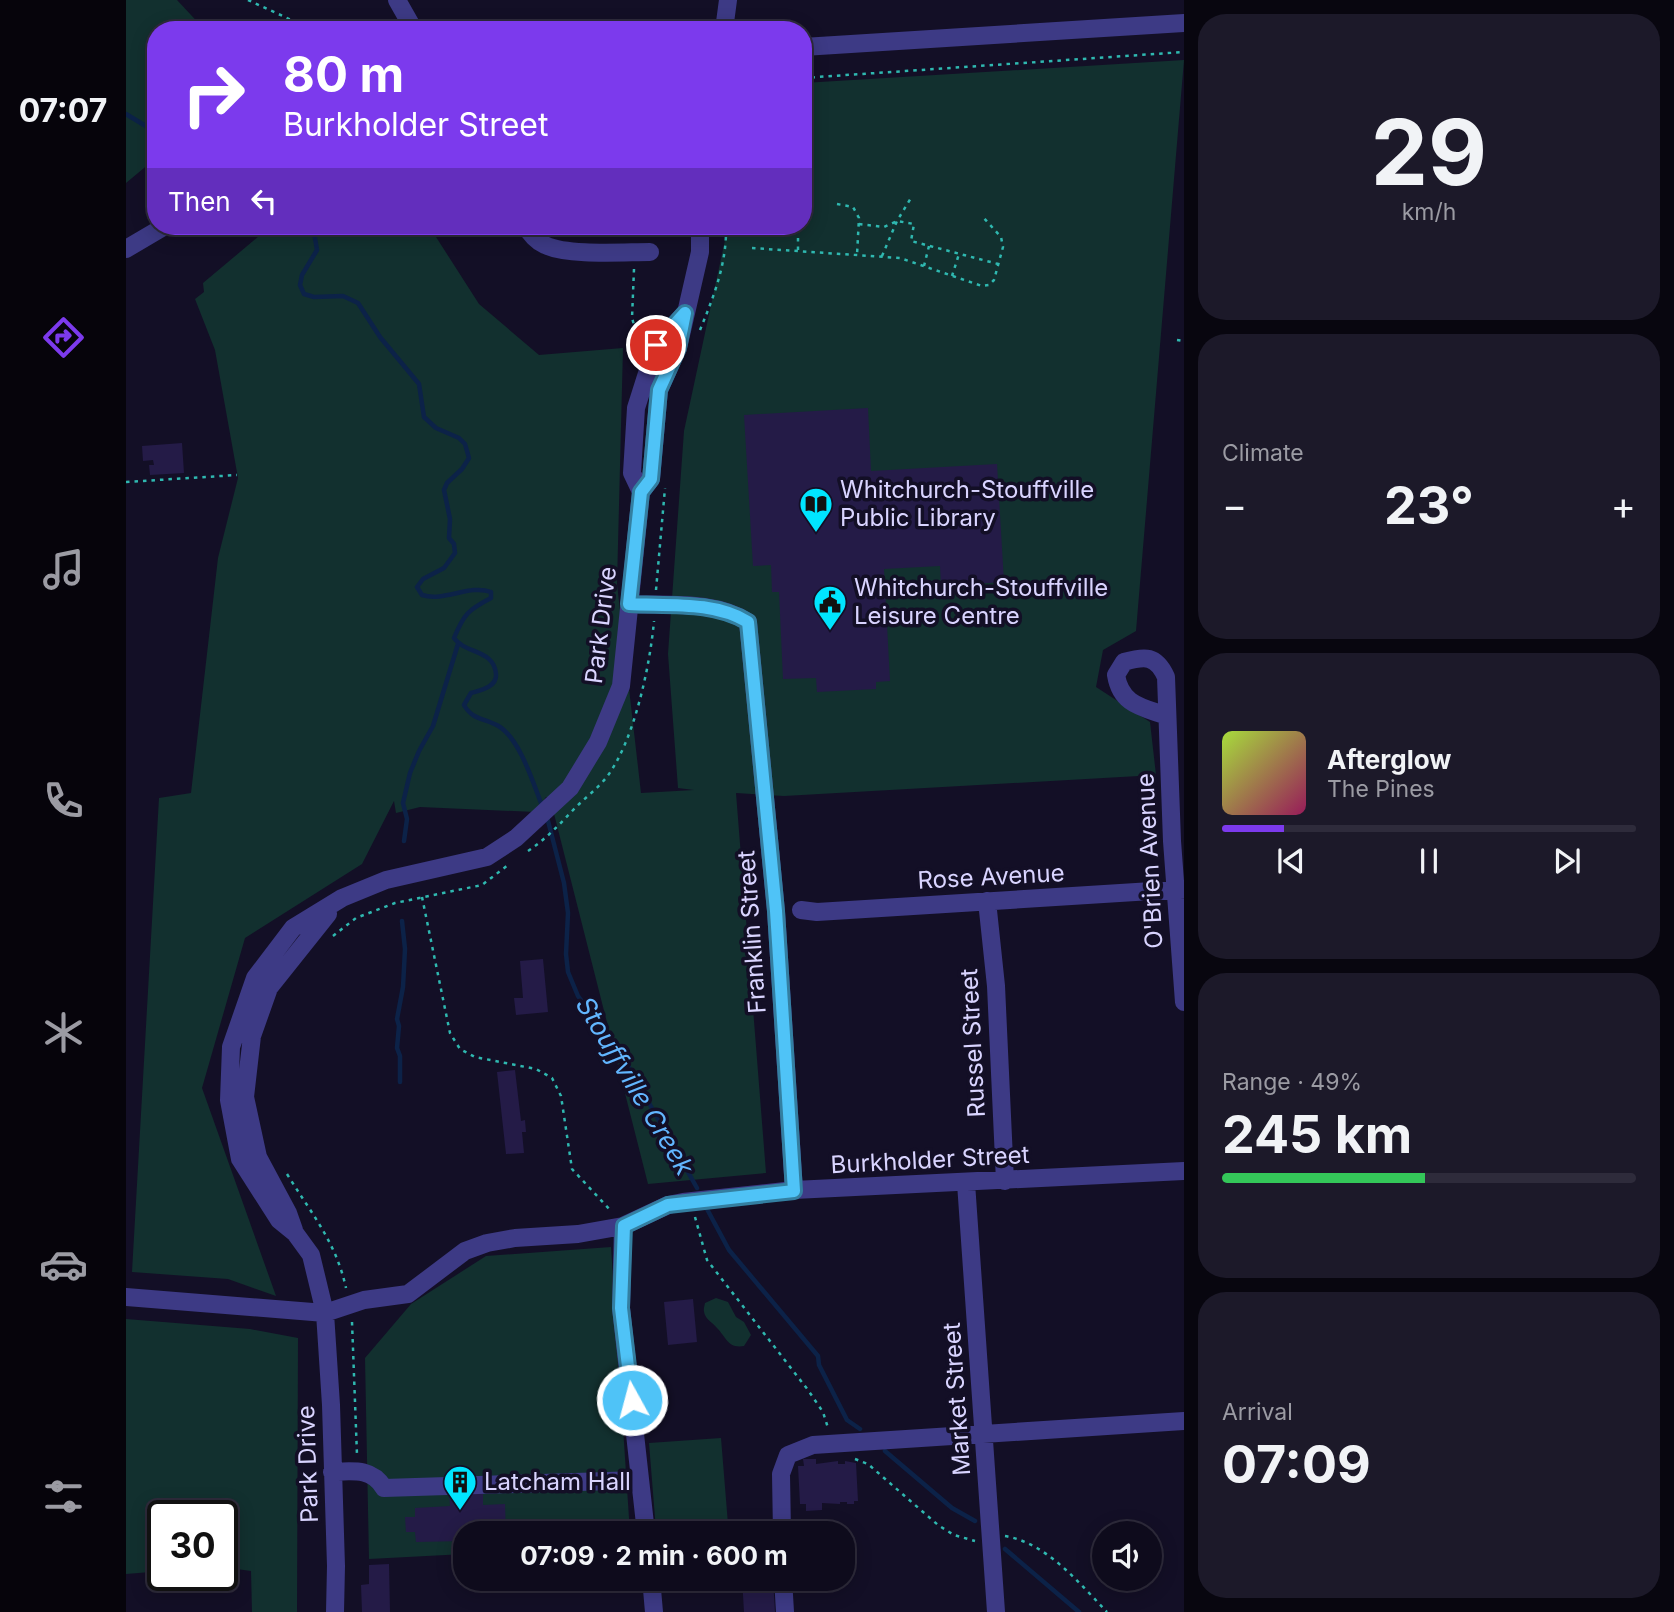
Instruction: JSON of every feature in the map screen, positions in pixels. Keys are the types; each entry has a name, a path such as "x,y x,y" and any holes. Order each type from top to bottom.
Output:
{"street":[{"path":"397,0 409,21"},
{"path":"725,21 728,0"},
{"path":"812,46 1184,23"},
{"path":"126,249 150,235"},
{"path":"532,235 539,242 562,250 643,252"},
{"name":"Park Drive","path":"335,1612 331,1405 325,1314 311,1255 295,1233 279,1220 240,1159 229,1100 231,1047 255,978 293,928 342,898 386,880 519,847 570,788 598,742 621,686 641,492 651,479 659,390 678,348 700,252 700,235"},
{"name":"Park Drive","path":"641,492 632,473 636,408 656,345 685,313"},
{"path":"629,604 655,606"},
{"name":"Franklin Street","path":"655,606 718,608 748,622 776,911 794,1191"},
{"name":"O'Brien Avenue","path":"1167,716 1180,890 1184,1002"},
{"name":"Rose Avenue","path":"801,910 817,912 1180,890"},
{"name":"Russel Street","path":"987,901 996,986 1005,1181"},
{"name":"Burkholder Street","path":"325,1314 365,1300 408,1294 465,1251 487,1243 514,1238 578,1234 624,1226 676,1204 794,1191 1184,1171"},
{"name":"Market Street","path":"966,1183 996,1612"},
{"path":"624,1226 621,1308 645,1521"},
{"path":"126,1297 325,1314"},
{"path":"782,1521 781,1474 788,1455 816,1444 1184,1421"},
{"path":"332,1472 357,1471 374,1476 384,1488 640,1480"},
{"path":"652,1591 654,1612"},
{"path":"784,1591 785,1612"}],"path":[{"path":"248,0 294,21"},
{"path":"812,77 1184,52"},
{"path":"882,256 897,221 911,198"},
{"path":"836,204 853,208 859,218 857,255"},
{"path":"752,247 900,258 982,286 989,285 994,280 1003,247 1001,237 982,216"},
{"path":"859,224 884,227 897,221 914,224 911,241 998,264"},
{"path":"700,331 719,282 726,235"},
{"path":"798,235 798,250"},
{"path":"924,266 929,246"},
{"path":"643,252 632,292 632,318 637,340 654,350"},
{"path":"952,276 959,254"},
{"path":"1177,340 1184,341"},
{"path":"126,482 237,474"},
{"path":"519,847 545,840 607,777 624,745 642,694 651,654 665,489"},
{"path":"328,939 356,918 395,903 482,886 510,863"},
{"path":"422,897 450,1033 460,1049 475,1057 536,1069 552,1078 561,1096 572,1169 624,1226"},
{"path":"285,1170 322,1224 341,1264 354,1331 357,1471"}],"green space":[{"path":"126,0 177,0 197,21 147,21 147,166 126,183"},
{"path":"1184,60 1136,631 1103,650 1096,687 1150,722 1156,775 784,796 736,793 766,1173 648,1184 550,798 546,797 536,812 420,807 396,813 394,801 362,864 245,938 202,1088 276,1296 228,1279 132,1272 159,798 191,793 218,558 238,478 215,350 195,299 204,292 203,283 260,235 435,235 479,304 539,355 623,348 617,584 641,793 694,790 678,788 668,654 684,431 726,235 812,235 812,82"},
{"path":"611,1247 629,1521 453,1521 453,1555 369,1559 365,1358 411,1304 486,1256"},
{"path":"716,1298 728,1302 736,1317 744,1322 751,1335 744,1346 734,1346 728,1342 706,1317 705,1303"},
{"path":"126,1319 250,1329 298,1338 297,1612 252,1612 251,1571 238,1569 238,1500 147,1500 147,1572 126,1574"},
{"path":"721,1438 728,1521 655,1521 649,1443"}],"building":[{"path":"868,408 871,471 997,464 1004,582 941,586 940,566 884,569 890,681 876,682 876,689 817,692 816,678 783,679 779,592 772,592 771,565 753,566 744,415"},
{"path":"182,443 184,473 150,475 149,465 154,465 153,460 143,461 142,446"},
{"path":"543,959 548,1012 516,1015 514,998 523,998 520,961"},
{"path":"515,1070 521,1121 525,1120 526,1132 522,1132 524,1153 506,1154 497,1072"},
{"path":"693,1299 697,1342 668,1345 664,1302"},
{"path":"803,1459 816,1459 816,1464 838,1461 838,1464 845,1464 845,1461 856,1463 858,1501 854,1501 854,1504 822,1503 822,1510 806,1511 806,1504 800,1504 798,1466 804,1466"},
{"name":"Latcham Hall","path":"483,1490 483,1505 505,1504 506,1521 453,1521 453,1541 416,1542 415,1532 406,1532 405,1517 415,1517 415,1508 450,1506 449,1491"},
{"path":"389,1564 390,1612 362,1612 361,1585 369,1584 369,1565"},
{"path":"743,1591 774,1591 775,1612 744,1612"}],"waterway":[{"name":"Stouffville Creek","path":"126,114 147,127"},
{"name":"Stouffville Creek","path":"314,235 317,250 302,275 300,285 304,294 314,297 343,296 358,303 380,337 419,384 424,417 436,428 459,438 465,444 469,458 444,490 450,519 449,538 454,544 455,553 444,568 423,579 417,587 422,595 431,597 474,590 491,592 491,598 468,614 454,638 490,660 496,674 491,685 471,693 464,705 476,717 495,724 508,734 526,764 543,808"},
{"path":"404,841 407,819 403,803 410,773 433,726 458,644"},
{"name":"Stouffville Creek","path":"547,817 564,883 568,913 568,972 578,996 623,1057 697,1188"},
{"path":"400,1082 397,1019 403,987 405,949 402,921"},
{"name":"Stouffville Creek","path":"707,1209 729,1250 818,1356 819,1365 847,1420 860,1429"},
{"name":"Stouffville Creek","path":"885,1451 952,1508 975,1521"},
{"name":"Stouffville Creek","path":"1005,1549 1079,1612"}],"place":[{"name":"Whitchurch-Stouffville Public Library","path":"816,534"},
{"name":"Whitchurch-Stouffville Leisure Centre","path":"830,632"},
{"name":"Latcham Hall","path":"460,1512"}],"route":[{"path":"632,1400 621,1308 624,1226 668,1205 794,1191 776,911 748,622 718,608 629,604 641,492 651,479 659,390 678,348 685,313 656,345"}]}
